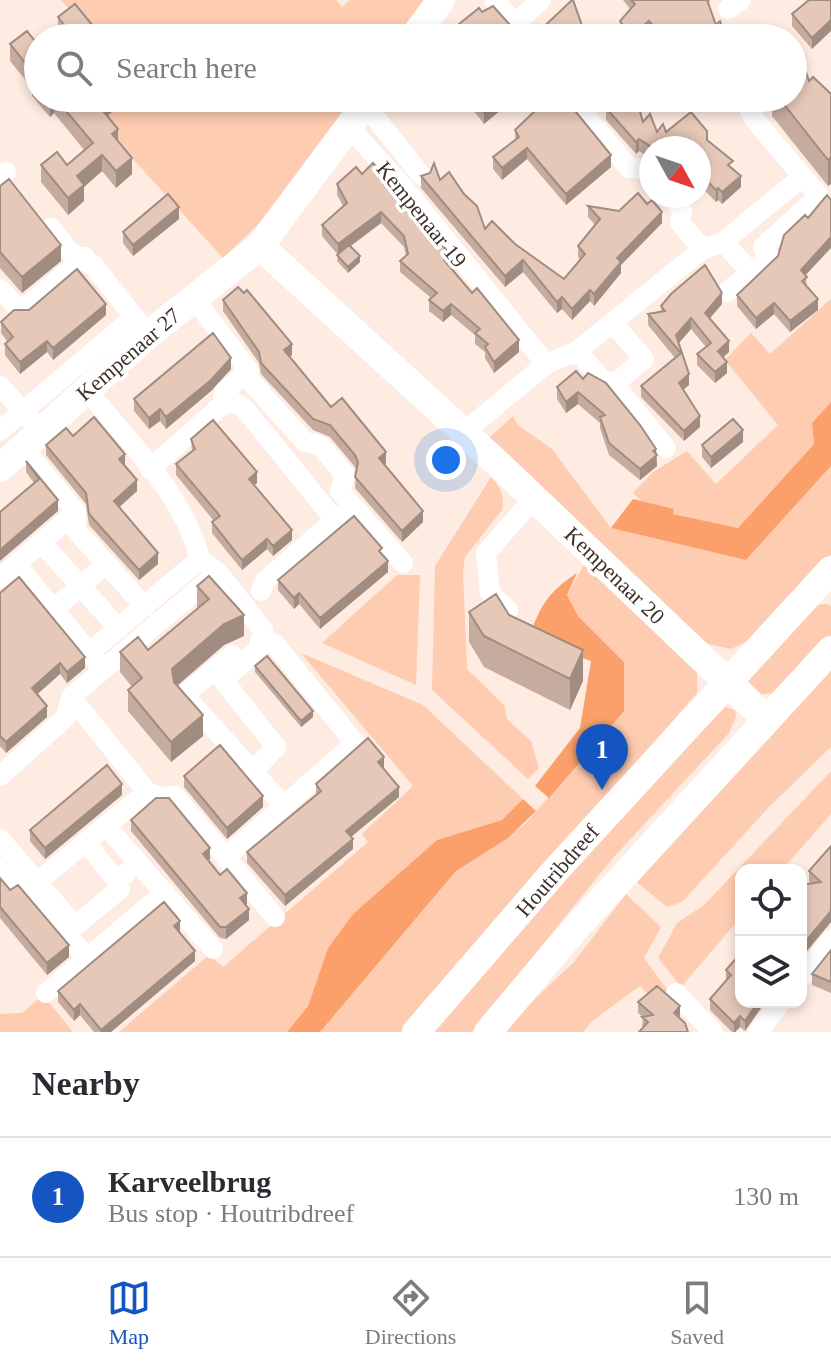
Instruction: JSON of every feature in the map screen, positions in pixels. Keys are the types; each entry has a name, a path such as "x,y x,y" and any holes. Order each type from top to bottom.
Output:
{"street":[{"path":"423,24 441,0"},
{"path":"494,0 516,24"},
{"path":"527,24 542,1"},
{"name":"Kempenaar 27","path":"0,468 20,428 86,389 141,326 193,297 260,246 360,112"},
{"name":"Kempenaar 19","path":"362,112 405,189 546,364"},
{"name":"Kempenaar 19","path":"363,112 421,175"},
{"path":"584,112 629,168 639,170"},
{"path":"727,292 769,257 763,247 819,196 751,112"},
{"path":"463,433 546,364 577,351 703,249 723,242 802,177"},
{"path":"680,208 680,223 703,249"},
{"path":"20,428 141,326 85,257 69,251 51,228"},
{"path":"723,242 751,272"},
{"name":"Kempenaar 20","path":"260,246 534,498 766,719"},
{"path":"5,303 21,311 85,257"},
{"path":"193,297 249,371 225,391 222,405"},
{"path":"612,322 644,359 614,384"},
{"path":"577,351 601,379 614,384 666,448"},
{"path":"245,375 305,442 320,445 345,475 340,491 403,563"},
{"path":"0,386 20,428"},
{"path":"86,389 178,506 195,538 200,559 218,572 263,635 275,644 355,743 226,857"},
{"path":"150,469 222,405 234,402 244,408 328,512"},
{"path":"0,403 76,512 76,530 145,607"},
{"path":"508,610 490,593 486,553 534,498"},
{"path":"261,591 265,581 328,512 352,505"},
{"path":"0,578 16,564 46,547 76,512"},
{"path":"46,547 119,629"},
{"path":"91,651 200,559"},
{"path":"16,564 103,669"},
{"path":"54,609 106,564"},
{"path":"2,770 66,717 71,697 218,572"},
{"name":"Houtribdreef","path":"416,1032 727,681 829,577"},
{"path":"253,771 276,747 223,680 258,650 263,635"},
{"path":"263,635 184,695 284,806"},
{"path":"488,1032 574,930 831,650"},
{"path":"71,697 147,792 159,797 175,796 275,917"},
{"path":"226,741 252,717"},
{"path":"37,882 147,792"},
{"path":"107,827 213,949"},
{"path":"0,839 75,926 116,889 138,862"},
{"path":"86,843 132,920"},
{"path":"0,867 14,883 24,884 87,958"},
{"path":"46,993 165,892"},
{"path":"807,970 831,940"},
{"path":"676,993 711,1031"},
{"path":"758,1032 776,1008"}],"shaded area":[{"path":"61,0 336,0 342,7 350,0 428,0 410,24 82,24"},
{"path":"97,112 346,112 265,218 223,258 93,115"},
{"path":"831,299 831,402 812,423 814,444 738,528 673,514 673,509 641,501 633,493 653,472 687,451 716,484 778,425 725,360 751,333 770,354"},
{"path":"831,402 831,466 746,560 611,528 633,499 674,509 673,514 738,528 814,444 812,423"},
{"path":"513,416 518,425 552,449 611,528 746,560 831,466 831,555 753,638 731,649 704,643 489,438"},
{"path":"491,477 501,492 502,510 465,557 463,572 467,669 504,705 507,719 531,741 539,768 528,779 432,690 435,566"},
{"path":"584,565 690,661 697,672 697,693 401,1032 320,1032 456,871 524,825 624,711 624,662 578,616 567,595"},
{"path":"577,573 567,595 578,616 624,662 624,711 549,798 535,786 580,728 591,661 528,639 546,601"},
{"path":"397,575 420,575 416,685 322,643"},
{"path":"817,605 831,606 831,636 778,693 761,694 748,681"},
{"path":"301,653 423,705 523,799 502,820 437,840 353,914 328,948 308,1006 287,1032 119,1032 209,955 223,967 368,842 362,834 413,786"},
{"path":"831,666 831,747 769,807 682,902 667,907 633,879"},
{"path":"725,707 735,710 736,716 729,733 612,859 472,1032 430,1032 527,917"},
{"path":"831,771 831,814 787,864 743,864"},
{"path":"523,799 536,811 508,838 456,871 320,1032 287,1032 308,1006 328,948 353,914 437,840 502,820"},
{"path":"735,872 735,924 681,987 658,958 677,923 704,905"},
{"path":"626,894 661,927 644,958 675,1000 665,1012 640,986 591,1022 583,1032 500,1032 574,962"},
{"path":"43,995 73,1032 0,1032 0,1014 22,1013"}],"building":[{"path":"572,0 573,0 582,24 547,24"},
{"path":"631,0 707,0 716,24 652,24 649,21 645,24 622,24 620,21 635,4"},
{"path":"809,0 831,0 831,20 812,38 807,32 807,24 800,24 792,14"},
{"path":"75,4 91,24 63,24 58,17"},
{"path":"493,6 509,24 459,24 479,8 482,12"},
{"path":"24,33 24,61 10,44"},
{"path":"807,75 809,81 813,77 831,94 831,157 828,160 790,112 807,112"},
{"path":"67,112 104,112 118,129 112,134 132,158 116,171 102,155 77,176 84,185 68,198 41,165 57,152 67,165 93,143"},
{"path":"534,112 576,112 611,155 566,194 527,148 502,168 493,157 519,137 515,130"},
{"path":"610,112 640,112 643,122 650,114 657,132 663,124 666,132 691,112 707,131 707,136 639,136 636,142"},
{"path":"711,143 733,161 728,165 741,176 722,192 718,188 716,190 711,185"},
{"path":"373,163 449,253 444,260 472,293 477,288 519,340 494,362 485,347 488,344 475,333 480,329 451,304 443,311 429,300 437,293 400,261 408,254 404,236 381,212 338,244 322,225 347,203 337,184 356,167 362,174"},
{"path":"434,163 440,180 449,172 464,194 477,206 485,229 492,221 515,244 564,279 585,254 578,246 600,219 588,206 619,211 638,193 639,208 659,208 662,212 617,258 621,262 594,294 590,290 572,309 562,297 557,302 523,260 505,276 421,176 430,173"},
{"path":"9,179 61,245 22,277 0,252 0,186"},
{"path":"168,194 179,207 133,245 123,232"},
{"path":"827,195 831,200 831,237 801,270 807,277 802,281 818,299 790,321 774,303 756,318 737,295 778,256 784,235 805,215 808,218"},
{"path":"349,245 360,256 348,267 337,255"},
{"path":"705,265 722,293 705,313 729,341 718,351 727,362 715,372 697,354 711,343 691,318 676,335 689,374 679,383 700,416 684,431 641,386 681,353 648,314 665,311 661,306 671,294"},
{"path":"77,269 106,304 53,348 47,341 20,362 5,344 13,337 1,322 14,310 29,310"},
{"path":"238,287 244,293 247,290 292,344 284,350 331,407 342,398 386,452 379,458 423,511 402,531 355,477 358,462 355,455 330,425 313,419 261,363 259,352 223,300"},
{"path":"213,333 231,358 211,380 166,417 160,409 149,418 134,399"},
{"path":"576,371 583,379 588,373 606,383 656,449 653,451 657,455 640,469 609,443 600,417 605,415 578,392 566,402 557,387"},
{"path":"94,417 125,454 119,459 137,480 114,501 158,553 139,570 89,514 86,493 46,445 66,428 73,436"},
{"path":"733,419 743,430 711,457 702,445"},
{"path":"213,420 257,472 249,479 292,530 273,546 267,539 242,560 212,522 220,516 176,464 195,449 191,439"},
{"path":"26,461 58,500 0,550 0,512 39,479"},
{"path":"354,516 382,548 379,551 388,561 320,618 299,593 294,598 278,580"},
{"path":"209,576 244,615 224,624 172,669 174,682 203,715 171,742 128,690 142,678 120,652 138,637 148,650 209,599 197,586"},
{"path":"19,577 85,657 67,672 60,663 32,688 47,706 6,742 0,736 0,593"},
{"path":"496,594 509,615 583,650 570,679 484,636 469,612"},
{"path":"267,656 313,711 301,721 255,666"},
{"path":"368,738 384,757 378,762 399,787 346,831 353,839 285,895 247,852 321,791 316,784"},
{"path":"220,745 263,796 227,828 184,776"},
{"path":"107,765 122,784 45,848 30,830"},
{"path":"156,798 169,798 210,848 203,854 220,875 227,869 247,893 240,898 249,909 226,927 220,927 131,820"},
{"path":"831,846 831,911 807,940 807,884 821,882 809,871"},
{"path":"0,878 10,890 18,885 69,945 47,963 0,907"},
{"path":"164,902 180,921 174,926 195,951 101,1030 80,1004 74,1010 58,991"},
{"path":"831,950 831,982 812,974"},
{"path":"735,960 735,1008 754,1008 745,1021 740,1016 734,1023 710,999 731,975 726,970"},
{"path":"657,986 680,1006 674,1013 685,1023 688,1032 639,1032 648,1022 642,1017 653,1015 638,1002"}],"place":[{"name":"Karveelbrug","path":"602,790"}]}
